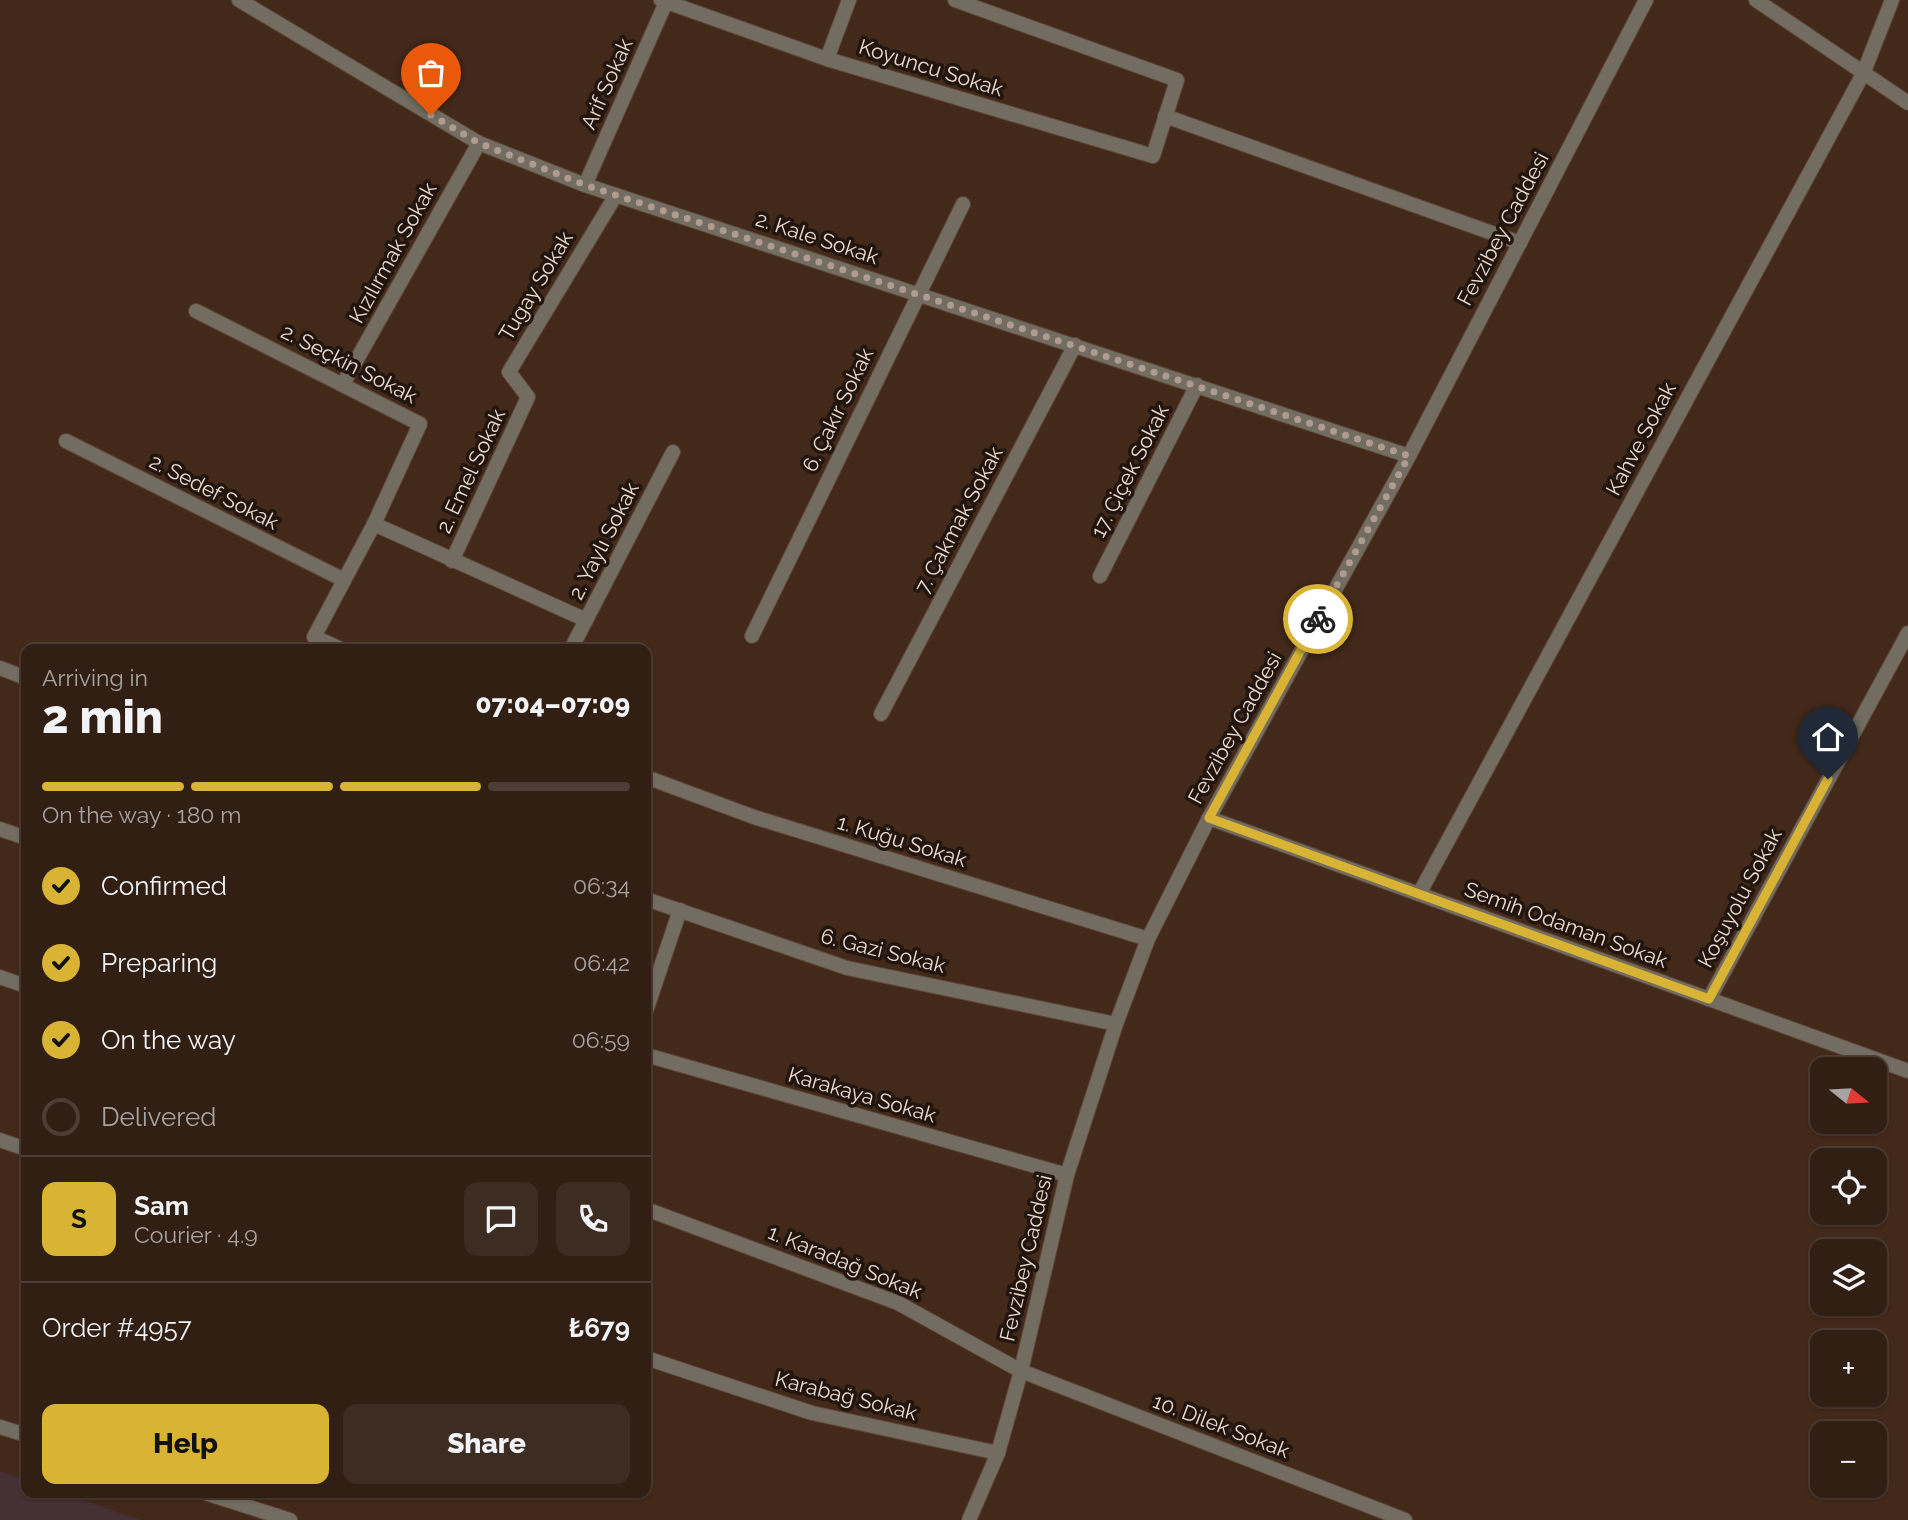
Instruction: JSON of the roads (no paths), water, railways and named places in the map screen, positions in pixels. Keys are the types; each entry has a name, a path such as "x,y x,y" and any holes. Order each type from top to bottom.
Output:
{"street":[{"name":"2. Kale Sokak","path":"239,0 479,143 585,185 1409,456"},
{"path":"827,59 849,0"},
{"path":"955,0 1177,80 1165,116 1520,243"},
{"name":"Fevzibey Caddesi","path":"969,1520 998,1453 1021,1371 1067,1175 1116,1024 1148,939 1209,818 1409,456 1646,0"},
{"path":"1756,0 1908,103"},
{"name":"Kahve Sokak","path":"1419,894 1863,74 1892,0"},
{"name":"Koyuncu Sokak","path":"665,1 827,59 1153,156 1165,116"},
{"name":"Arif Sokak","path":"585,185 665,1"},
{"name":"Kızılırmak Sokak","path":"343,384 479,143"},
{"name":"Tugay Sokak","path":"528,397 509,372 616,195"},
{"name":"6. Çakır Sokak","path":"752,636 962,204"},
{"name":"2. Seçkin Sokak","path":"196,311 420,424 374,524 314,637 330,644"},
{"name":"7. Çakmak Sokak","path":"881,714 1074,345"},
{"name":"17. Çiçek Sokak","path":"1100,576 1196,385"},
{"name":"2. Emel Sokak","path":"452,561 528,397"},
{"name":"2. Sedef Sokak","path":"66,441 344,580"},
{"name":"2. Yaylı Sokak","path":"574,644 673,452"},
{"path":"374,524 586,620"},
{"name":"Koşuyolu Sokak","path":"1709,999 1908,633"},
{"path":"0,668 21,676"},
{"name":"1. Kuğu Sokak","path":"651,779 754,817 1148,939"},
{"name":"Semih Odaman Sokak","path":"1209,818 1908,1071"},
{"path":"0,829 21,836"},
{"name":"6. Gazi Sokak","path":"651,901 847,968 1116,1024"},
{"path":"651,996 680,910"},
{"path":"0,977 21,984"},
{"name":"Karakaya Sokak","path":"651,1056 1067,1175"},
{"path":"0,1140 21,1147"},
{"name":"1. Karadağ Sokak","path":"651,1211 898,1303 1021,1371"},
{"name":"Karabağ Sokak","path":"651,1360 812,1413 998,1453"},
{"name":"10. Dilek Sokak","path":"1021,1371 1405,1520"},
{"path":"0,1427 21,1433"},
{"path":"221,1498 290,1520"}]}
